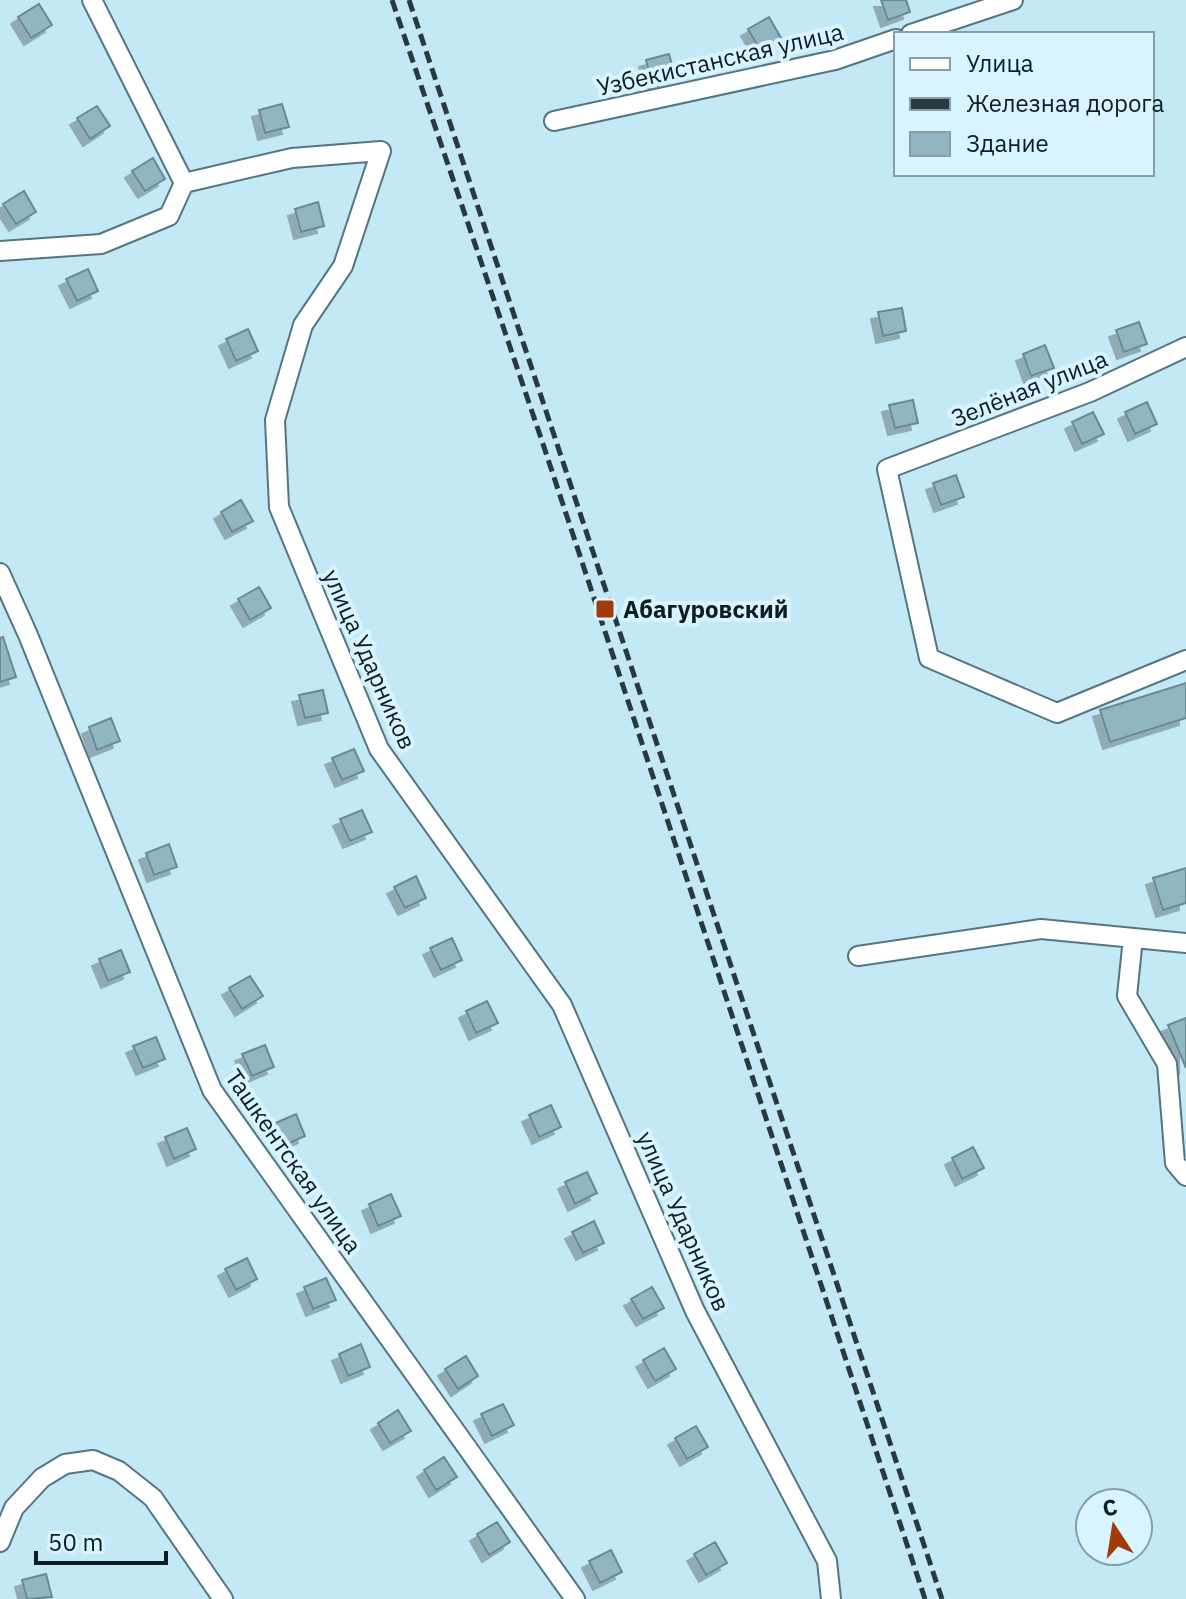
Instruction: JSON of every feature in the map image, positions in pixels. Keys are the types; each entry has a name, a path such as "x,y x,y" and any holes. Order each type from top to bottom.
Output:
{"street":[{"path":"0,251 101,244 169,216 184,183 92,0"},
{"path":"917,32 1013,0"},
{"name":"Узбекистанская улица","path":"554,121 835,60 894,40"},
{"name":"улица Ударников","path":"184,183 292,158 381,151 343,266 303,325 275,420 279,507 379,749 562,1005 695,1311 827,1561 831,1599"},
{"name":"Зелёная улица","path":"1186,347 1090,392 887,469 929,658 1057,713 1186,660"},
{"name":"Ташкентская улица","path":"0,573 212,1090 575,1599"},
{"path":"858,956 1041,929 1186,943"},
{"path":"1133,938 1127,996 1167,1064 1175,1163 1186,1176"},
{"path":"0,1542 14,1508 42,1478 65,1464 93,1460 119,1471 153,1498 223,1599"}],"building":[{"path":"881,0 906,0 910,12 888,20"},
{"path":"39,4 52,25 31,38 18,17"},
{"path":"769,17 781,38 760,50 748,29"},
{"path":"669,54 675,76 652,83 646,60"},
{"path":"282,104 289,127 265,133 259,110"},
{"path":"97,106 110,126 90,139 77,118"},
{"path":"153,158 165,179 145,191 132,171"},
{"path":"24,191 36,212 16,224 3,204"},
{"path":"318,202 324,226 301,232 295,209"},
{"path":"88,269 98,291 77,301 66,279"},
{"path":"902,308 906,331 883,336 878,312"},
{"path":"1139,322 1147,344 1124,352 1116,330"},
{"path":"248,329 258,351 236,361 226,339"},
{"path":"1045,345 1054,368 1031,376 1023,354"},
{"path":"913,400 918,423 895,428 889,405"},
{"path":"1147,402 1157,424 1135,434 1125,412"},
{"path":"1093,412 1104,434 1082,444 1072,422"},
{"path":"956,475 964,497 941,505 933,483"},
{"path":"241,500 253,521 232,532 221,512"},
{"path":"259,587 271,608 250,620 238,599"},
{"path":"3,637 16,677 0,682 0,638"},
{"path":"1186,683 1186,718 1110,742 1100,710"},
{"path":"323,690 328,713 305,718 299,695"},
{"path":"111,718 120,741 97,750 89,727"},
{"path":"354,749 364,771 342,780 332,758"},
{"path":"362,810 372,832 350,841 340,819"},
{"path":"169,844 177,867 154,875 146,853"},
{"path":"1186,868 1186,903 1163,910 1153,878"},
{"path":"416,876 426,898 405,908 394,887"},
{"path":"452,938 462,960 441,970 430,948"},
{"path":"121,950 130,972 108,981 99,959"},
{"path":"250,976 263,996 242,1009 229,988"},
{"path":"487,1001 498,1023 476,1033 466,1011"},
{"path":"1186,1018 1186,1068 1168,1025"},
{"path":"156,1037 165,1059 143,1068 133,1046"},
{"path":"265,1045 274,1067 252,1076 242,1054"},
{"path":"551,1105 561,1127 539,1137 529,1115"},
{"path":"296,1114 305,1136 283,1146 273,1124"},
{"path":"187,1128 196,1149 174,1159 165,1137"},
{"path":"973,1147 984,1168 962,1179 952,1158"},
{"path":"587,1172 597,1193 575,1204 565,1182"},
{"path":"391,1194 401,1216 378,1226 369,1204"},
{"path":"594,1221 604,1243 583,1253 572,1232"},
{"path":"247,1258 257,1279 236,1290 225,1269"},
{"path":"326,1278 336,1300 313,1309 304,1287"},
{"path":"652,1287 664,1308 643,1319 631,1299"},
{"path":"361,1344 370,1367 348,1376 339,1354"},
{"path":"664,1348 676,1369 655,1381 643,1360"},
{"path":"466,1356 478,1376 458,1389 445,1369"},
{"path":"503,1404 514,1425 492,1436 481,1414"},
{"path":"398,1410 411,1431 390,1443 378,1423"},
{"path":"696,1426 708,1447 687,1459 675,1438"},
{"path":"444,1457 457,1477 436,1490 424,1470"},
{"path":"497,1522 510,1542 489,1555 477,1534"},
{"path":"715,1542 727,1563 706,1575 694,1554"},
{"path":"611,1550 622,1572 600,1583 589,1561"},
{"path":"46,1574 52,1597 27,1599 22,1580"}],"railway":[{"path":"392,0 543,444 925,1599"},
{"path":"409,0 942,1599"}],"place":[{"name":"Абагуровский","path":"605,609"}]}
